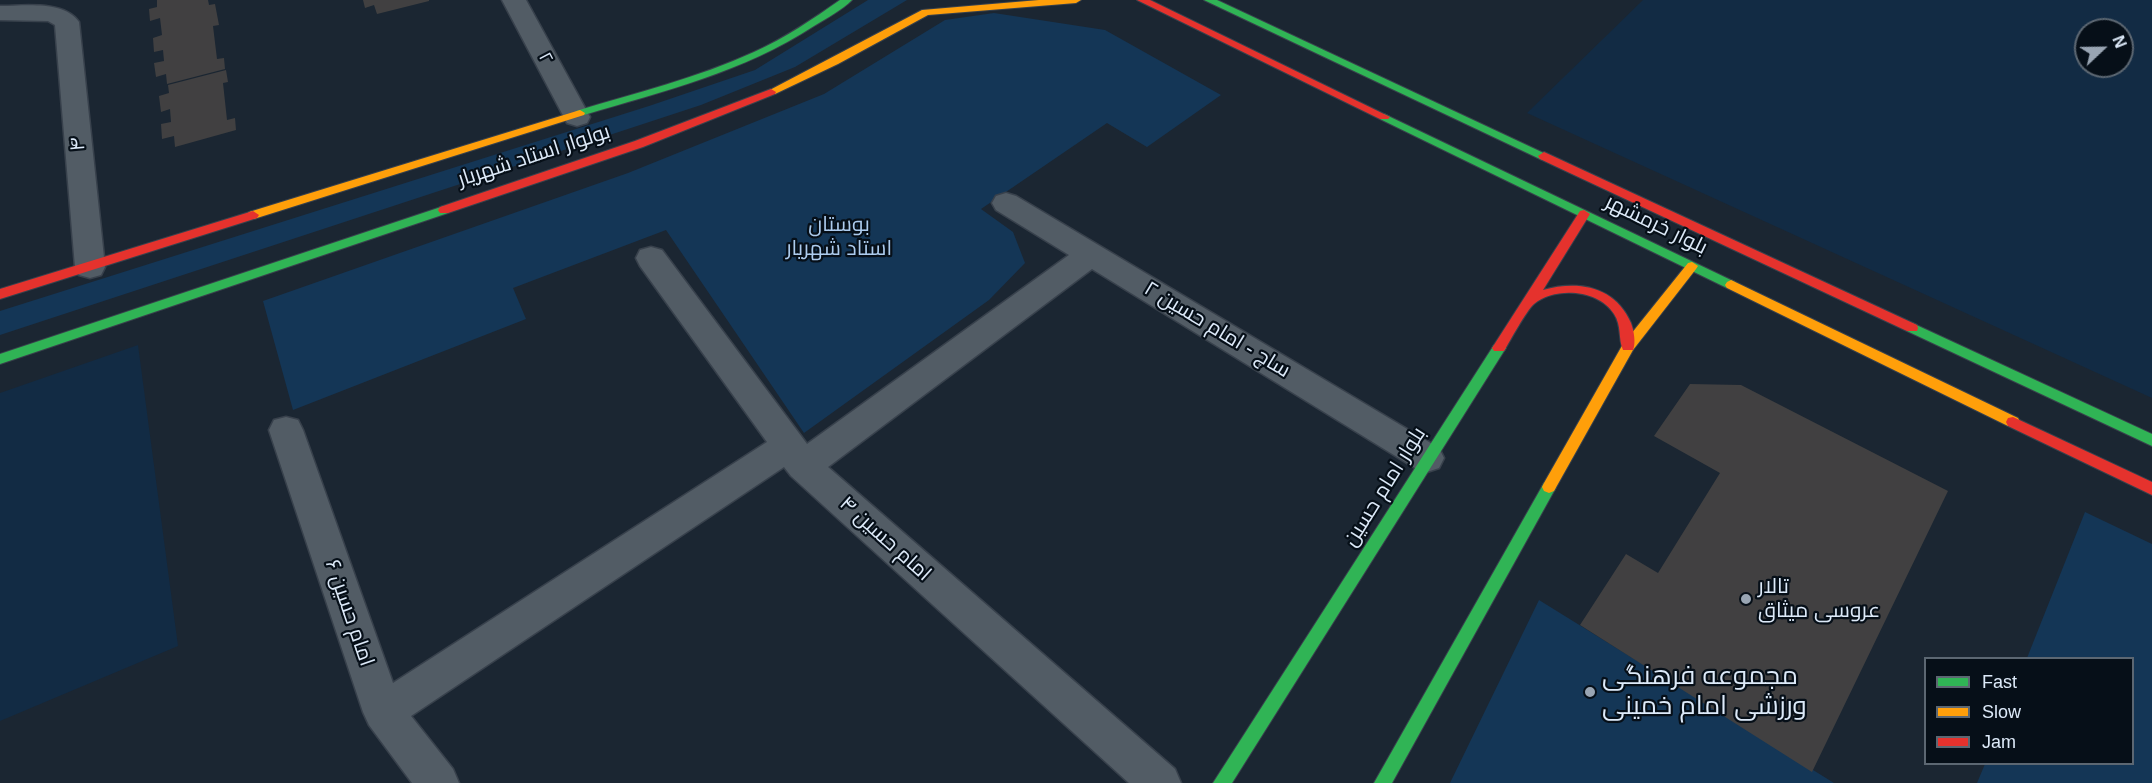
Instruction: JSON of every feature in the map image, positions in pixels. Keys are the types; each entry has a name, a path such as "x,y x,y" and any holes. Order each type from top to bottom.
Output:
{"street":[{"name":"۲","path":"514,0 577,117"},
{"name":"بولوار استاد شهریار","path":"0,294 577,117 758,54 794,35 847,0"},
{"path":"917,16 935,0"},
{"name":"بولوار استاد شهریار","path":"0,359 639,144 732,109 834,62 926,12 1076,0"},
{"name":"بلوار خرمشهر","path":"1142,0 2152,489"},
{"name":"بلوار خرمشهر","path":"1209,0 2152,440"},
{"name":"۴","path":"0,13 53,14 67,22 90,267"},
{"name":"ساچ - امام حسین ۲","path":"1006,202 1427,458"},
{"name":"بلوار امام حسین","path":"1222,783 1584,214"},
{"path":"383,712 795,456 1091,254"},
{"name":"امام حسین ۴","path":"651,258 795,456 1160,783"},
{"path":"1383,783 1628,347 1692,266"},
{"path":"1528,301 1540,291 1557,286 1577,287 1597,294 1614,304 1627,318 1631,333 1628,347"},
{"name":"امام حسین ۶","path":"286,430 383,712 438,783"}],"shaded area":[{"path":"1643,0 2152,0 2152,398 1527,113"},
{"path":"138,345 178,646 0,721 0,393"}],"green space":[{"path":"868,0 907,0 795,67 701,105 0,335 0,311 649,106 755,70"},
{"name":"بوستان استاد شهریار","path":"994,13 1105,30 1221,95 1147,147 1107,123 981,209 1013,232 1025,263 989,300 804,433 666,230 513,288 526,319 293,410 263,301 628,173 824,94 945,20"},
{"path":"2085,512 2152,544 2152,783 1977,783 1985,765 2134,765 2134,657 2027,657"},
{"name":"مجموعه فرهنگی ورزشی امام خمینی","path":"1539,600 1834,783 1450,783"}],"building":[{"path":"157,0 208,0 209,5 215,4 219,25 213,26 217,59 224,58 225,69 167,84 166,74 156,77 154,63 164,61 163,50 154,52 153,38 162,35 160,18 150,21 149,9 157,7"},
{"path":"363,0 429,1 377,14 374,5 365,8"},
{"path":"226,70 228,82 223,83 227,120 235,118 236,130 175,147 174,136 162,139 161,124 171,122 170,109 161,112 159,96 169,93 168,85"},
{"name":"تالار عروسی میثاق","path":"1690,384 1741,385 1948,491 1812,772 1580,625 1626,554 1658,573 1720,473 1654,436"}],"traffic: fast":[{"path":"580,113 695,79 739,62 783,41 847,0"},
{"path":"1209,0 1544,156"},
{"path":"1384,117 1731,285"},
{"path":"0,359 444,210"},
{"path":"1912,328 2152,440"},
{"path":"1222,783 1499,348"},
{"path":"1383,783 1549,487"}],"traffic: slow":[{"path":"771,92 834,62 926,12 1076,0"},
{"path":"253,215 580,113"},
{"path":"1549,487 1628,347 1692,266"},
{"path":"1731,285 2013,422"}],"traffic: jam":[{"path":"1142,0 1384,117"},
{"path":"444,210 639,144 771,92"},
{"path":"1544,156 1912,328"},
{"path":"1499,348 1584,214"},
{"path":"0,294 253,215"},
{"path":"1529,301 1546,293 1563,289 1580,289 1596,293 1620,312 1626,328 1628,347"},
{"path":"2013,422 2152,489"}],"place":[{"name":"تالار عروسی میثاق","path":"1746,599"},
{"name":"مجموعه فرهنگی ورزشی امام خمینی","path":"1590,692"}]}
